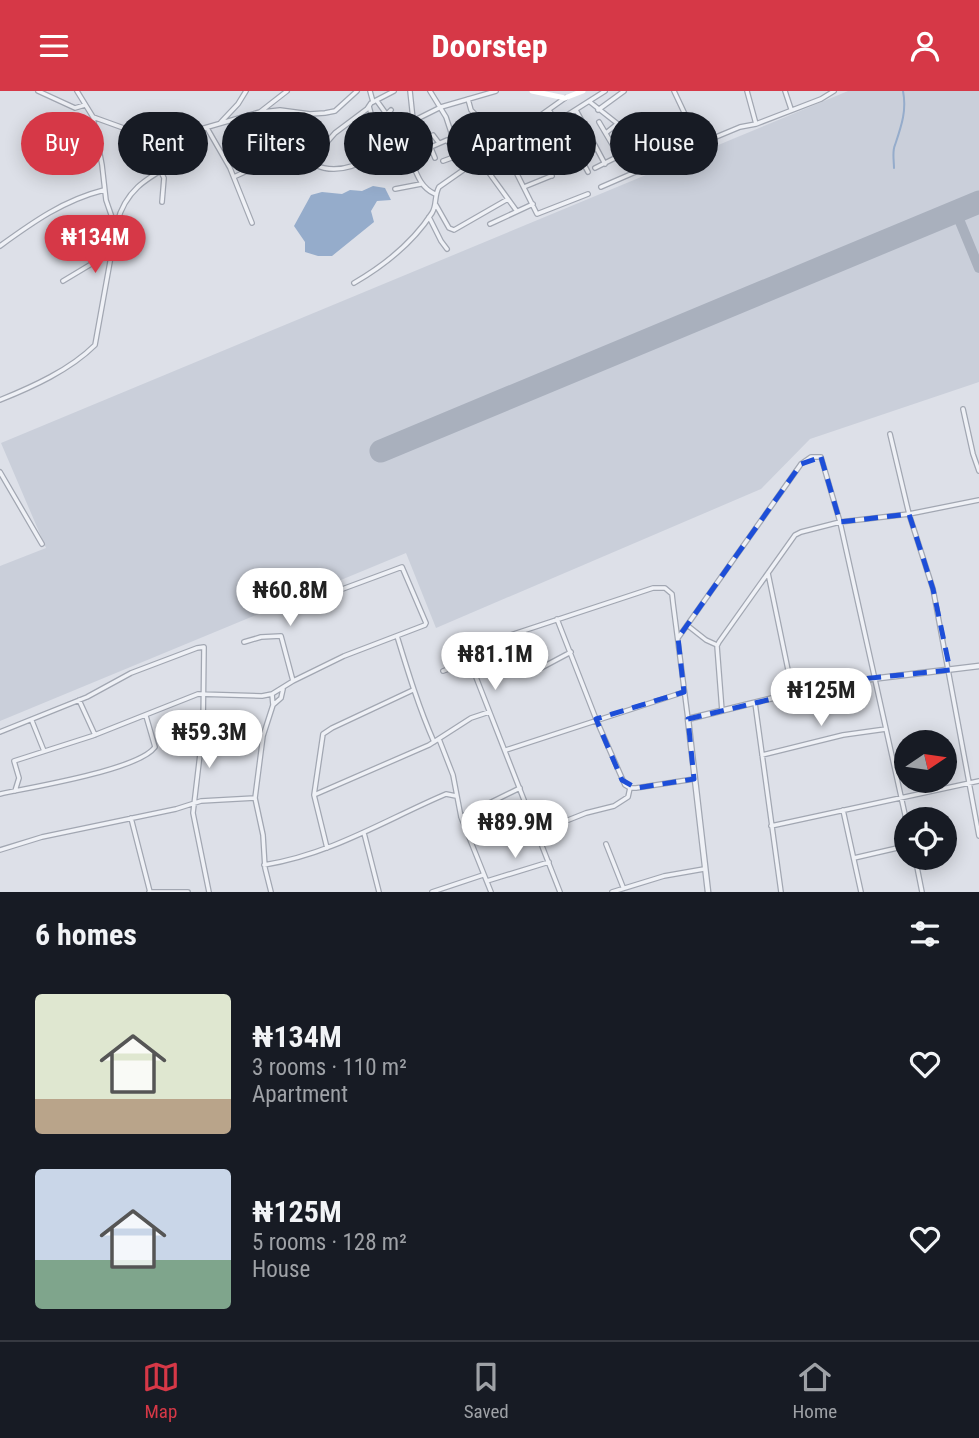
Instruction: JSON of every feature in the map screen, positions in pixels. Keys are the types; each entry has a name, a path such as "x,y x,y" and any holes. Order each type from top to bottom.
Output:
{"main road":[{"path":"532,91 565,98 583,91"}],"street":[{"path":"38,91 75,108 85,105"},
{"path":"77,91 90,112"},
{"path":"216,125 230,114 246,91"},
{"path":"260,112 287,91"},
{"path":"330,112 335,111 357,91"},
{"path":"370,91 375,112"},
{"path":"330,139 373,103 393,91"},
{"path":"410,91 414,112"},
{"path":"430,91 447,121"},
{"path":"431,112 496,91"},
{"path":"573,112 605,91"},
{"path":"598,110 624,91"},
{"path":"674,91 683,112"},
{"path":"747,91 756,124"},
{"path":"785,91 791,109"},
{"path":"718,136 821,99 834,91"},
{"path":"546,112 565,98"},
{"path":"468,99 473,112"},
{"path":"590,102 610,119"},
{"path":"373,103 383,112"},
{"path":"260,112 295,112"},
{"path":"599,122 610,140"},
{"path":"208,128 222,123"},
{"path":"208,130 234,177 252,223"},
{"path":"606,133 610,130"},
{"path":"433,135 439,143"},
{"path":"433,146 447,140 454,157 443,161"},
{"path":"596,148 605,164"},
{"path":"433,154 435,158"},
{"path":"596,168 610,161"},
{"path":"102,175 108,209 116,231"},
{"path":"0,400 48,377 88,352 94,345 123,205 136,188 152,175"},
{"path":"162,202 163,175"},
{"path":"234,177 239,175"},
{"path":"418,175 426,190 435,194"},
{"path":"354,283 382,267 411,241 434,209 435,194 439,187 456,175"},
{"path":"491,175 516,210"},
{"path":"518,175 537,214 588,194"},
{"path":"524,187 552,175"},
{"path":"601,187 630,175"},
{"path":"396,189 421,184"},
{"path":"0,246 66,202 104,190"},
{"path":"435,204 449,228 454,230 508,199"},
{"path":"490,224 533,204"},
{"path":"429,216 447,249"},
{"path":"63,281 93,263 116,231"},
{"path":"963,409 979,471"},
{"path":"890,433 909,514 933,589 979,836"},
{"path":"678,638 801,464 811,457 821,457 840,522 904,807"},
{"path":"0,472 43,544"},
{"path":"723,711 717,646 720,638 795,535 840,522 909,514 979,500"},
{"path":"15,790 19,778 14,761 95,735 204,692 262,696 272,694 344,656 426,623 402,567 283,611"},
{"path":"768,573 793,694"},
{"path":"560,892 470,661 470,654 474,647 659,587 672,594 708,892"},
{"path":"557,619 596,719 622,779 630,788"},
{"path":"687,625 717,646"},
{"path":"244,642 261,637 281,636 293,681"},
{"path":"397,636 413,690 434,742"},
{"path":"0,732 32,721 131,673 200,646 205,650 203,729 193,813 209,892"},
{"path":"541,668 571,652"},
{"path":"443,671 470,661"},
{"path":"688,719 830,684 979,666"},
{"path":"273,705 281,698 283,689"},
{"path":"327,849 314,795 323,734 413,690"},
{"path":"505,750 684,692"},
{"path":"271,892 264,865 256,798 263,736 273,705 272,694"},
{"path":"79,700 95,735"},
{"path":"755,703 781,892"},
{"path":"314,795 434,742 471,718 489,711"},
{"path":"0,794 93,774 146,754 155,747 146,716"},
{"path":"32,721 45,752"},
{"path":"762,755 844,735 886,730"},
{"path":"439,739 453,775 461,817 491,892"},
{"path":"630,788 694,779"},
{"path":"771,826 979,781"},
{"path":"461,817 520,788"},
{"path":"538,832 586,813 614,806 628,797 630,788"},
{"path":"264,865 298,859 327,849 446,794 456,796"},
{"path":"0,850 43,837 195,803 256,798"},
{"path":"843,810 861,892"},
{"path":"131,818 149,892 188,892"},
{"path":"364,833 379,892"},
{"path":"606,844 623,887"},
{"path":"853,858 894,849"},
{"path":"487,881 549,862"},
{"path":"612,892 664,876 704,869"},
{"path":"918,870 922,892"},
{"path":"433,892 483,875"}],"highlighted area":[{"path":"821,457 840,522 909,514 933,589 950,670 851,680 688,719 694,779 636,788 622,780 596,719 684,692 678,638 801,464"}],"shaded area":[{"path":"848,91 979,91 979,382 810,439 761,489 436,628 406,553 0,721 0,566 46,548 1,443 646,175 718,175 718,145"}],"water":[{"path":"373,186 385,188 391,200 377,201 371,211 374,222 332,256 305,252 305,242 294,226 311,195 322,192 342,194"}],"waterway":[{"path":"894,168 894,150 904,112 903,91"}],"taxiway":[{"path":"956,212 979,268"}],"runway":[{"path":"381,451 979,202"}]}
